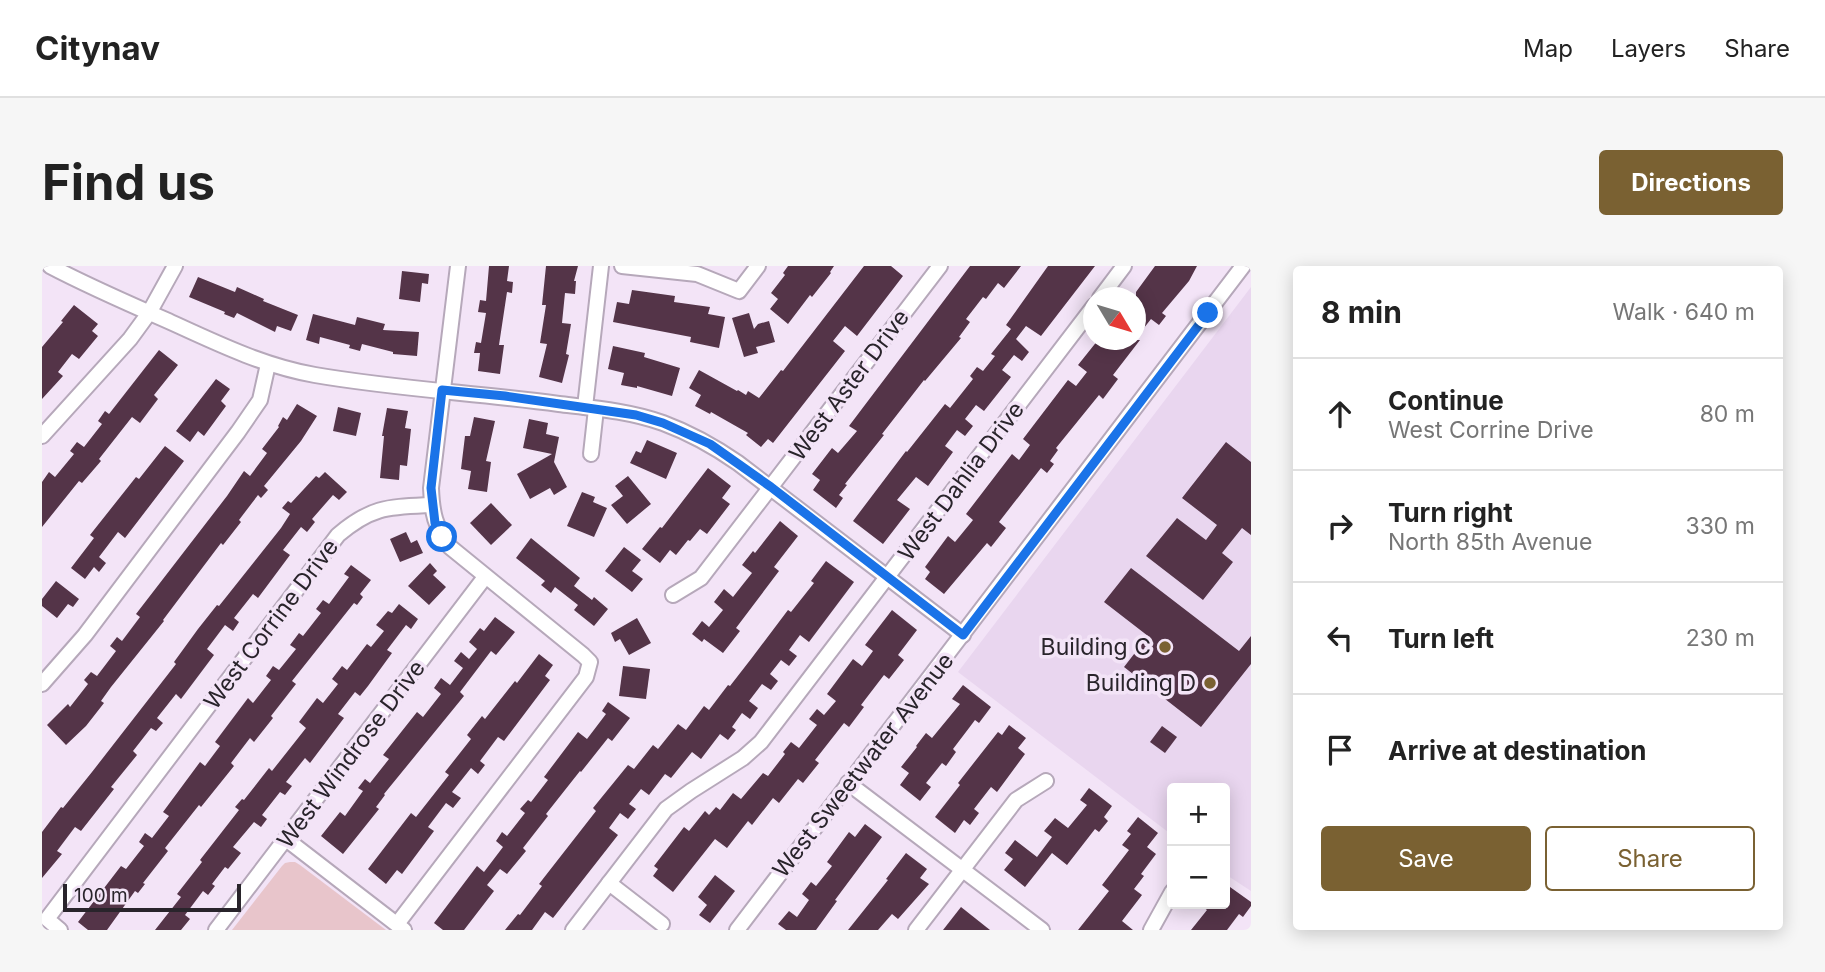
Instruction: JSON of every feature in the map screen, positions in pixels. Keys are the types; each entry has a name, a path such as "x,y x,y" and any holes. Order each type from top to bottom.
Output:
{"street":[{"path":"50,266 84,284 268,364 313,375 590,408 636,415 663,423 710,444 771,487 963,635"},
{"path":"42,436 123,348 149,313 175,266"},
{"path":"286,839 401,927 586,677 590,662 583,654 450,547 435,523 431,488 458,266"},
{"path":"591,454 590,408 601,266"},
{"path":"622,266 697,274 739,291 758,266"},
{"name":"West Aster Drive","path":"673,595 701,578 940,266"},
{"path":"1108,287 1124,266"},
{"name":"West Sweetwater Avenue","path":"737,930 1243,266"},
{"name":"West Dahlia Drive","path":"573,930 666,809 743,758 761,742 1083,320"},
{"path":"42,684 85,635 238,432 260,400 268,364"},
{"name":"West Corrine Drive","path":"60,930 47,919 338,535 368,513 379,509 432,505"},
{"name":"West Windrose Drive","path":"216,930 485,577"},
{"path":"916,930 1016,800 1046,781"},
{"path":"848,783 1042,930"},
{"path":"609,883 662,924"},
{"path":"1152,930 1167,902"}],"shaded area":[{"path":"1251,287 1251,891 1230,877 1230,783 1167,783 1167,831 958,672"},
{"path":"295,862 386,930 232,930 282,866"}],"building":[{"path":"489,266 509,266 507,281 513,282 512,293 507,292 499,345 504,345 500,374 478,371 480,353 474,353 476,342 481,343 486,313 478,312 480,300 486,301"},
{"path":"546,266 578,266 574,281 575,294 565,293 562,323 571,324 566,354 569,355 562,383 539,377 547,344 540,343 546,305 542,305"},
{"path":"788,266 834,266 788,324 770,309 778,299 771,293 785,275 783,273"},
{"path":"864,266 891,266 903,276 857,336 845,326 833,341 845,351 773,443 768,439 761,447 746,435 748,433 695,406 701,395 689,388 699,370 737,391 746,395 748,391 759,398"},
{"path":"970,266 1021,266 1004,288 998,283 986,299 983,297 966,319 970,322 959,337 961,338 924,380 845,484 847,485 839,495 843,498 836,508 813,490 820,480 812,474 832,448 838,453 857,431 849,426"},
{"path":"1048,266 1095,266 1041,336 1026,326 1016,339 1029,352 1022,361 1014,355 1002,370 1011,377 984,411 976,405 965,419 973,426 965,436 957,430 945,446 953,452 928,486 916,477 897,500 910,509 883,544 853,521 945,404 950,408 973,379 970,376 977,367 983,371 995,356 991,354 1011,329 1006,325"},
{"path":"1155,266 1197,266 1189,281 1162,313 1166,316 1159,325 1151,319 1146,325 1146,287 1140,287"},
{"path":"402,271 429,274 428,284 422,283 420,302 399,299"},
{"path":"198,277 235,292 237,287 298,315 291,331 277,326 275,332 237,313 234,318 189,297"},
{"path":"632,290 675,296 674,302 710,307 708,314 725,317 719,348 690,342 691,337 613,322 617,302 629,304"},
{"path":"74,305 98,324 92,331 98,336 79,359 72,354 58,372 63,376 42,399 42,347"},
{"path":"749,313 754,329 758,324 769,321 775,342 756,347 758,353 744,357 732,318"},
{"path":"313,314 355,325 357,317 385,324 383,330 419,332 417,356 393,354 362,344 360,351 349,348 350,345 320,337 319,344 306,340"},
{"path":"613,346 645,353 644,357 680,368 672,396 637,386 621,385 624,373 608,369"},
{"path":"159,350 178,365 154,395 158,399 140,423 132,417 99,459 101,461 82,483 79,481 42,527 42,482 49,472 55,477 74,454 70,451 77,442 84,447 102,424 98,421 105,411 109,414"},
{"path":"1090,350 1132,350 1113,375 1118,379 1103,399 1099,395 1056,448 1058,450 1050,461 1054,464 1047,473 1041,468 999,522 1006,528 991,547 987,543 944,594 925,579 930,572 925,567 948,536 955,542 973,520 966,514 1012,454 1019,460 1030,445 1023,439 1068,380 1076,386 1087,372 1078,365"},
{"path":"216,379 230,389 221,401 226,406 204,436 198,431 190,442 176,431"},
{"path":"297,404 317,416 301,441 264,486 268,490 261,498 258,495 239,520 241,522 223,545 221,543 111,687 101,701 104,703 66,745 47,725 68,704 70,707 88,684 84,680 91,672 97,676 116,651 110,646 117,637 122,641 140,617 136,614 244,471 250,476 267,453 262,449 279,427 283,417 287,420"},
{"path":"338,407 361,413 356,436 333,431"},
{"path":"387,408 408,411 405,428 411,429 407,466 400,465 399,480 380,478 382,436"},
{"path":"474,417 495,421 486,461 491,462 487,492 468,489 471,471 461,469 465,436 470,436"},
{"path":"529,419 548,423 546,434 559,437 554,462 567,487 554,495 550,488 530,499 517,474 552,454 523,448"},
{"path":"647,440 677,453 666,479 630,463 636,451 641,453"},
{"path":"1226,442 1251,462 1251,535 1242,528 1222,553 1233,562 1203,600 1146,556 1177,518 1206,540 1217,525 1182,498"},
{"path":"165,446 184,461 125,538 118,532 99,557 106,563 99,572 94,567 85,579 71,568 94,538 90,535 136,477 139,479"},
{"path":"708,468 731,486 722,498 730,504 707,534 700,529 676,555 670,550 660,563 642,549 660,527 662,528"},
{"path":"325,472 347,492 339,500 333,495 312,519 315,522 307,532 301,527 283,550 290,555 258,598 253,594 234,618 239,622 233,631 225,625 207,649 214,655 181,699 176,694 157,718 163,723 156,731 151,728 133,751 137,755 111,787 114,789 81,831 75,827 57,851 62,854 42,878 42,832 176,664 174,662 198,629 281,528 290,514 282,508 288,501 291,503 316,476 319,478"},
{"path":"628,476 651,504 627,524 611,505 623,496 615,486"},
{"path":"582,492 595,497 593,502 607,508 594,537 567,526"},
{"path":"491,503 512,525 491,545 470,523"},
{"path":"780,521 798,536 774,567 779,571 736,628 740,631 723,653 704,639 702,642 692,634 702,621 709,627 723,610 714,602 724,589 733,597 752,573 742,565"},
{"path":"406,532 411,543 417,540 423,553 400,562 390,539"},
{"path":"531,538 580,578 574,586 608,609 594,626 574,610 578,605 555,587 551,593 541,585 545,581 516,558"},
{"path":"624,547 641,560 632,571 643,579 632,592 605,571"},
{"path":"826,561 854,582 809,642 800,635 789,650 797,656 789,666 781,660 770,674 778,681 771,690 762,684 749,701 758,708 750,719 742,713 732,727 736,730 728,740 720,734 701,759 692,752 671,778 665,774 649,795 641,789 629,804 636,809 628,819 620,813 609,828 618,835 553,918 545,912 532,930 505,930 542,886 539,884 596,811 593,808 628,765 634,769 653,745 658,749 678,724 686,730 704,706 709,710 788,610 791,612 814,583 811,581"},
{"path":"430,563 437,571 433,575 446,587 429,605 408,586"},
{"path":"351,565 371,580 360,594 363,597 357,605 354,603 292,681 296,684 271,716 273,718 254,742 250,738 231,763 234,766 165,848 168,851 138,893 135,891 107,930 88,930 78,922 121,866 126,869 144,846 139,842 145,833 152,838 169,816 163,812 200,762 205,766 220,746 215,742 248,698 253,703 271,680 266,676 273,666 279,670 296,649 290,645 299,633 303,636 321,613 316,609 323,600 329,604 349,577 344,574"},
{"path":"1131,568 1239,651 1251,636 1251,664 1201,727 1124,667 1148,636 1104,602"},
{"path":"56,581 79,599 73,607 68,604 57,618 42,606 42,599"},
{"path":"399,604 418,619 411,629 406,625 387,650 392,653 368,686 360,696 355,692 338,714 344,718 310,763 305,758 286,782 292,786 285,795 280,792 262,815 267,819 261,827 254,822 233,847 241,853 228,869 225,867 212,884 215,886 208,895 203,891 185,915 190,919 181,930 155,930 181,897 177,894 202,862 200,860 239,810 235,807 244,800 269,768 272,771 306,728 299,722 317,698 323,703 338,684 332,679 342,666 347,670 367,644 371,647 384,631 376,625 388,611 392,613"},
{"path":"892,610 917,630 898,655 904,660 889,679 884,675 861,705 864,707 849,727 844,723 815,760 819,763 803,783 798,779 779,803 773,798 752,825 748,821 727,848 715,839 673,892 653,876 658,869 654,866 684,827 689,831 705,811 709,815 716,807 720,810 733,793 741,799 763,773 768,776 791,742 799,748 817,725 809,719 817,709 824,715 836,701 827,694 853,659 862,666 873,651 865,645"},
{"path":"495,617 515,632 496,655 491,651 460,692 464,696 384,794 376,807 379,809 343,854 321,836 340,812 345,816 363,791 358,788 365,779 370,783 389,759 383,755 417,712 423,717 441,694 434,688 441,678 450,685 463,668 454,661 461,652 469,659 477,649 469,642 480,628 484,631"},
{"path":"637,618 651,643 629,655 620,639 615,642 611,633"},
{"path":"539,654 553,665 545,676 550,680 504,741 498,737 480,761 485,765 478,774 471,768 452,792 461,798 453,808 446,803 428,827 434,831 402,874 397,870 386,884 368,869 411,813 416,817 449,775 445,772 471,739 467,735 482,716 485,719"},
{"path":"623,666 650,669 646,699 619,696"},
{"path":"963,685 991,707 979,723 975,720 953,749 956,752 946,766 942,763 926,783 931,787 920,801 900,785 909,773 901,767 926,733 932,738 960,704 952,699"},
{"path":"608,702 630,718 612,741 608,738 546,814 548,816 523,848 526,851 507,874 500,869 487,885 494,891 464,930 443,930 434,923 477,866 484,872 503,847 496,841 502,832 507,836 525,813 520,809 528,800 531,802 548,780 544,777 578,732 587,739 606,714 602,711"},
{"path":"1009,725 1026,738 1018,748 1025,754 997,792 991,787 974,809 979,813 970,825 964,820 955,833 935,817 998,732 1002,735"},
{"path":"1162,726 1177,737 1165,753 1150,742"},
{"path":"1089,788 1112,806 1104,817 1108,821 1099,832 1095,829 1067,865 1052,853 1025,887 1004,870 1013,859 1005,853 1015,840 1037,857 1052,837 1044,831 1055,818 1068,828 1087,805 1080,800"},
{"path":"1138,817 1158,833 1147,847 1156,854 1134,889 1142,895 1122,921 1133,930 1078,930 1109,891 1102,885 1129,850 1122,845 1131,834 1127,831"},
{"path":"865,824 882,837 816,930 786,930 778,924 789,911 797,917 809,900 802,894 811,882 816,886 832,866 827,862 849,832 855,837"},
{"path":"906,853 927,869 920,878 929,884 898,919 892,914 878,930 848,930 888,880 886,879"},
{"path":"715,875 735,891 710,923 699,915 707,905 698,897"},
{"path":"1230,887 1251,902 1243,917 1239,914 1227,930 1191,930 1207,910 1230,909"},
{"path":"961,907 990,930 943,930"}],"place":[{"name":"Building C","path":"1165,647"},
{"name":"Building D","path":"1210,683"}],"route":[{"path":"442,537 435,523 431,488 442,390 505,396 636,415 663,423 710,444 771,487 963,635 1208,313"}]}
